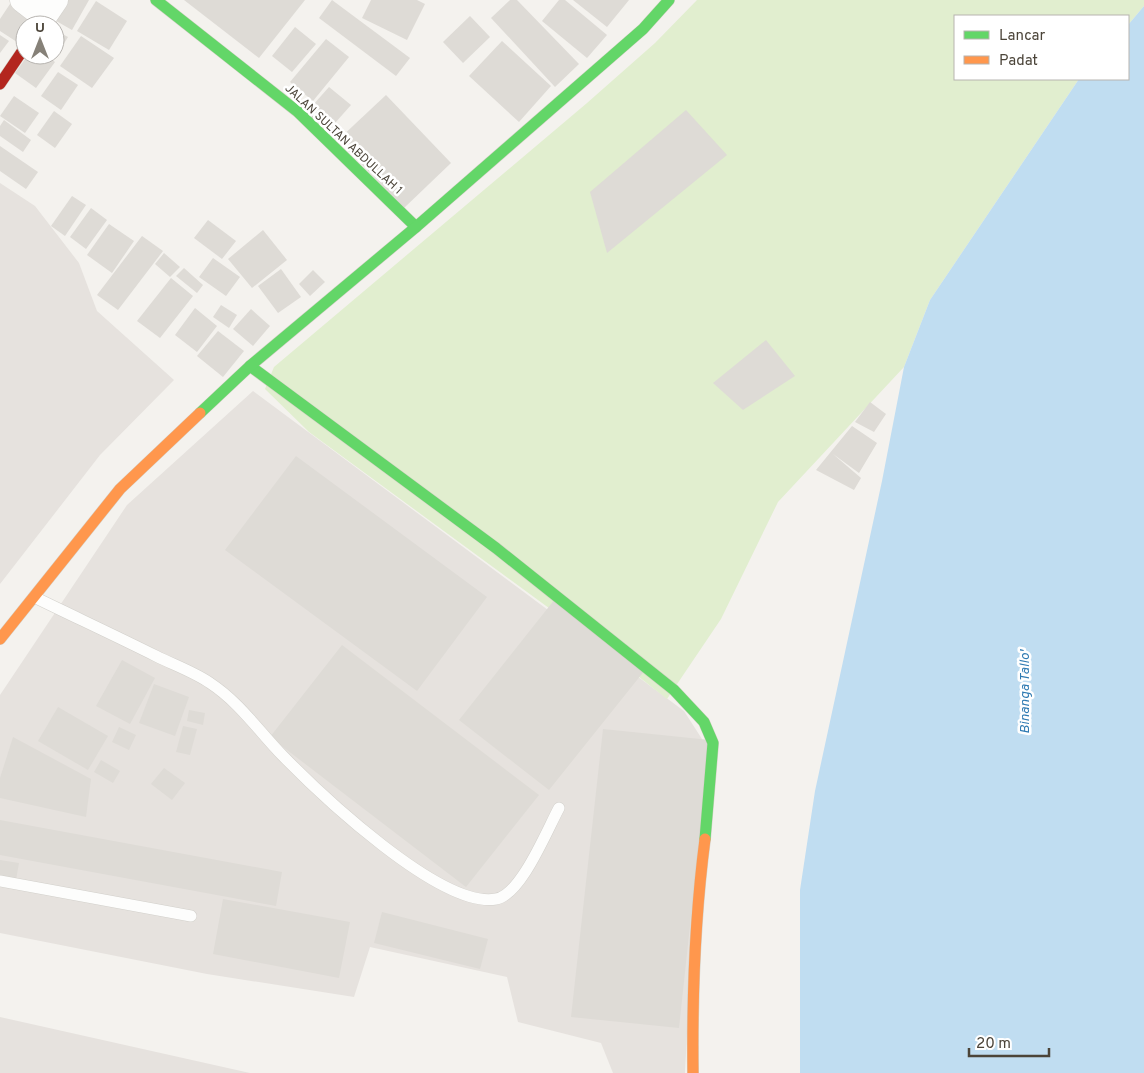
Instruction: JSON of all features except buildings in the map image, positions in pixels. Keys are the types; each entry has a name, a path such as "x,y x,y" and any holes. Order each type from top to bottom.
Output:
{"street":[{"path":"22,0 47,14"},
{"name":"JALAN SULTAN ABDULLAH 1","path":"156,0 298,112 416,227"},
{"path":"0,639 32,596 120,489 250,366 416,227 643,29 669,0"},
{"path":"0,84 15,61"},
{"path":"250,366 519,566 674,690 707,727 713,743 699,885 692,1013 693,1073"}],"lane":[{"path":"32,596 208,682 239,706 282,754 338,808 399,860 466,894 479,899 496,899 510,892 521,879 559,808"},
{"path":"0,881 191,916"}],"shaded area":[{"path":"0,183 35,206 79,263 97,311 174,380 100,455 0,584"},
{"path":"253,391 684,711 702,739 685,1073 613,1073 601,1043 518,1022 507,977 370,947 354,997 207,974 0,933 0,695 127,505"},
{"path":"0,1017 250,1073 0,1073"}],"green space":[{"path":"697,0 1144,0 1144,6 1129,24 1129,15 954,15 954,80 1078,80 930,300 904,367 778,502 721,619 667,699 587,636 309,432 265,389 274,367 587,103 655,43"}],"water":[{"name":"Binanga Tallo'","path":"1144,6 1144,1073 800,1073 800,890 815,791 882,481 904,367 930,300 1078,80 1129,80 1129,24"}],"traffic: fast":[{"path":"156,0 298,112 416,227"},
{"path":"200,413 250,366 416,227 643,29 669,0"},
{"path":"250,366 496,548 674,690 704,722 713,743 705,839"}],"traffic: slow":[{"path":"0,639 120,489 200,413"},
{"path":"693,1073 695,956 705,839"}],"traffic: jam":[{"path":"0,84 15,62"}]}
